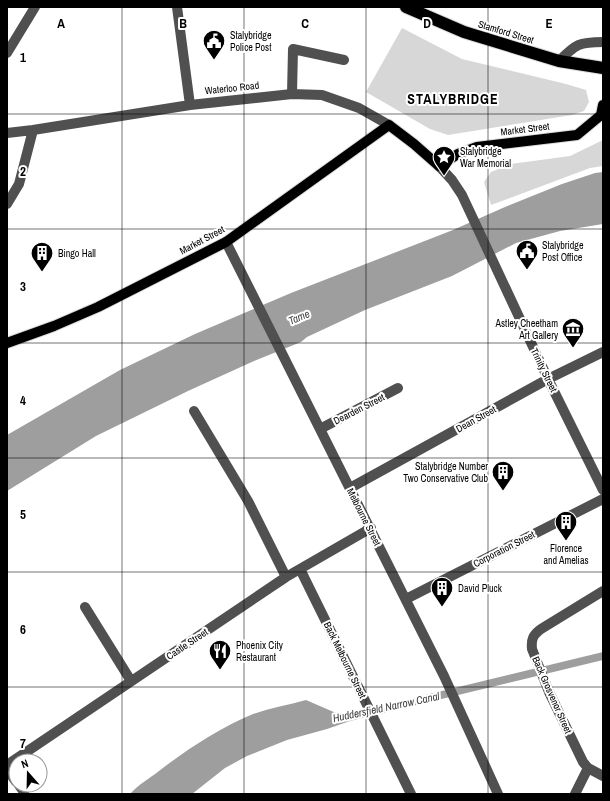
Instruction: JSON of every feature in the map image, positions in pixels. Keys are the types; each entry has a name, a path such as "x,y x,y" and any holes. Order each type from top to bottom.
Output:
{"highway":[{"name":"Stamford Street","path":"406,7 424,11 464,32 559,61 603,68"}],"main road":[{"name":"Market Street","path":"439,166 458,154 477,147 577,135 601,115 603,105"},
{"name":"Waterloo Road","path":"389,125 439,166"},
{"name":"Market Street","path":"7,343 54,326 98,307 226,242 389,125"}],"street":[{"path":"7,53 35,7"},
{"path":"177,7 190,105"},
{"path":"559,61 573,47 585,42 603,42"},
{"path":"292,94 293,49 344,60"},
{"name":"Waterloo Road","path":"7,133 190,105 292,94 322,95 359,108 389,125"},
{"path":"7,204 19,184 33,130"},
{"name":"Trinity Street","path":"439,166 452,180 462,195 548,379 603,490"},
{"name":"Melbourne Street","path":"226,242 420,627 460,709 498,794"},
{"name":"Dean Street","path":"350,488 548,379 603,352"},
{"name":"Dearden Street","path":"320,429 398,388"},
{"path":"194,411 248,501 286,577"},
{"name":"Corporation Street","path":"406,599 603,499"},
{"name":"Castle Street","path":"7,765 286,577 370,528"},
{"name":"Back Melbourne Street","path":"300,569 411,794"},
{"name":"Back Grosvenor Street","path":"588,768 549,692 535,658 531,642 534,634 603,592"},
{"path":"85,607 131,681"},
{"path":"575,794 588,768 603,776"}],"shaded area":[{"path":"402,28 462,59 586,90 589,102 584,111 572,115 448,135 430,129 366,92"},
{"path":"603,140 603,166 590,168 491,205 484,182 491,172 511,164 570,156"}],"water":[{"name":"Tame","path":"603,172 603,224 560,231 516,243 452,276 365,310 307,337 301,342 254,361 188,391 96,436 7,491 7,435 120,370 195,334 291,293 453,230 562,184 595,173"},
{"name":"Huddersfield Narrow Canal","path":"603,652 603,660 350,721 287,740 247,756 225,768 192,794 130,794 192,747 229,725 259,712 306,700 336,713 347,714"}],"place":[{"name":"Stalybridge Police Post","path":"214,60"},
{"name":"Stalybridge War Memorial","path":"444,176"},
{"name":"Stalybridge Post Office","path":"527,270"},
{"name":"Bingo Hall","path":"42,272"},
{"name":"Astley Cheetham Art Gallery","path":"573,348"},
{"name":"Stalybridge Number Two Conservative Club","path":"503,492"},
{"name":"Florence and Amelias","path":"566,542"},
{"name":"David Pluck","path":"442,608"},
{"name":"Phoenix City Restaurant","path":"220,670"}],"district":[{"name":"STALYBRIDGE","path":"453,99"}]}
